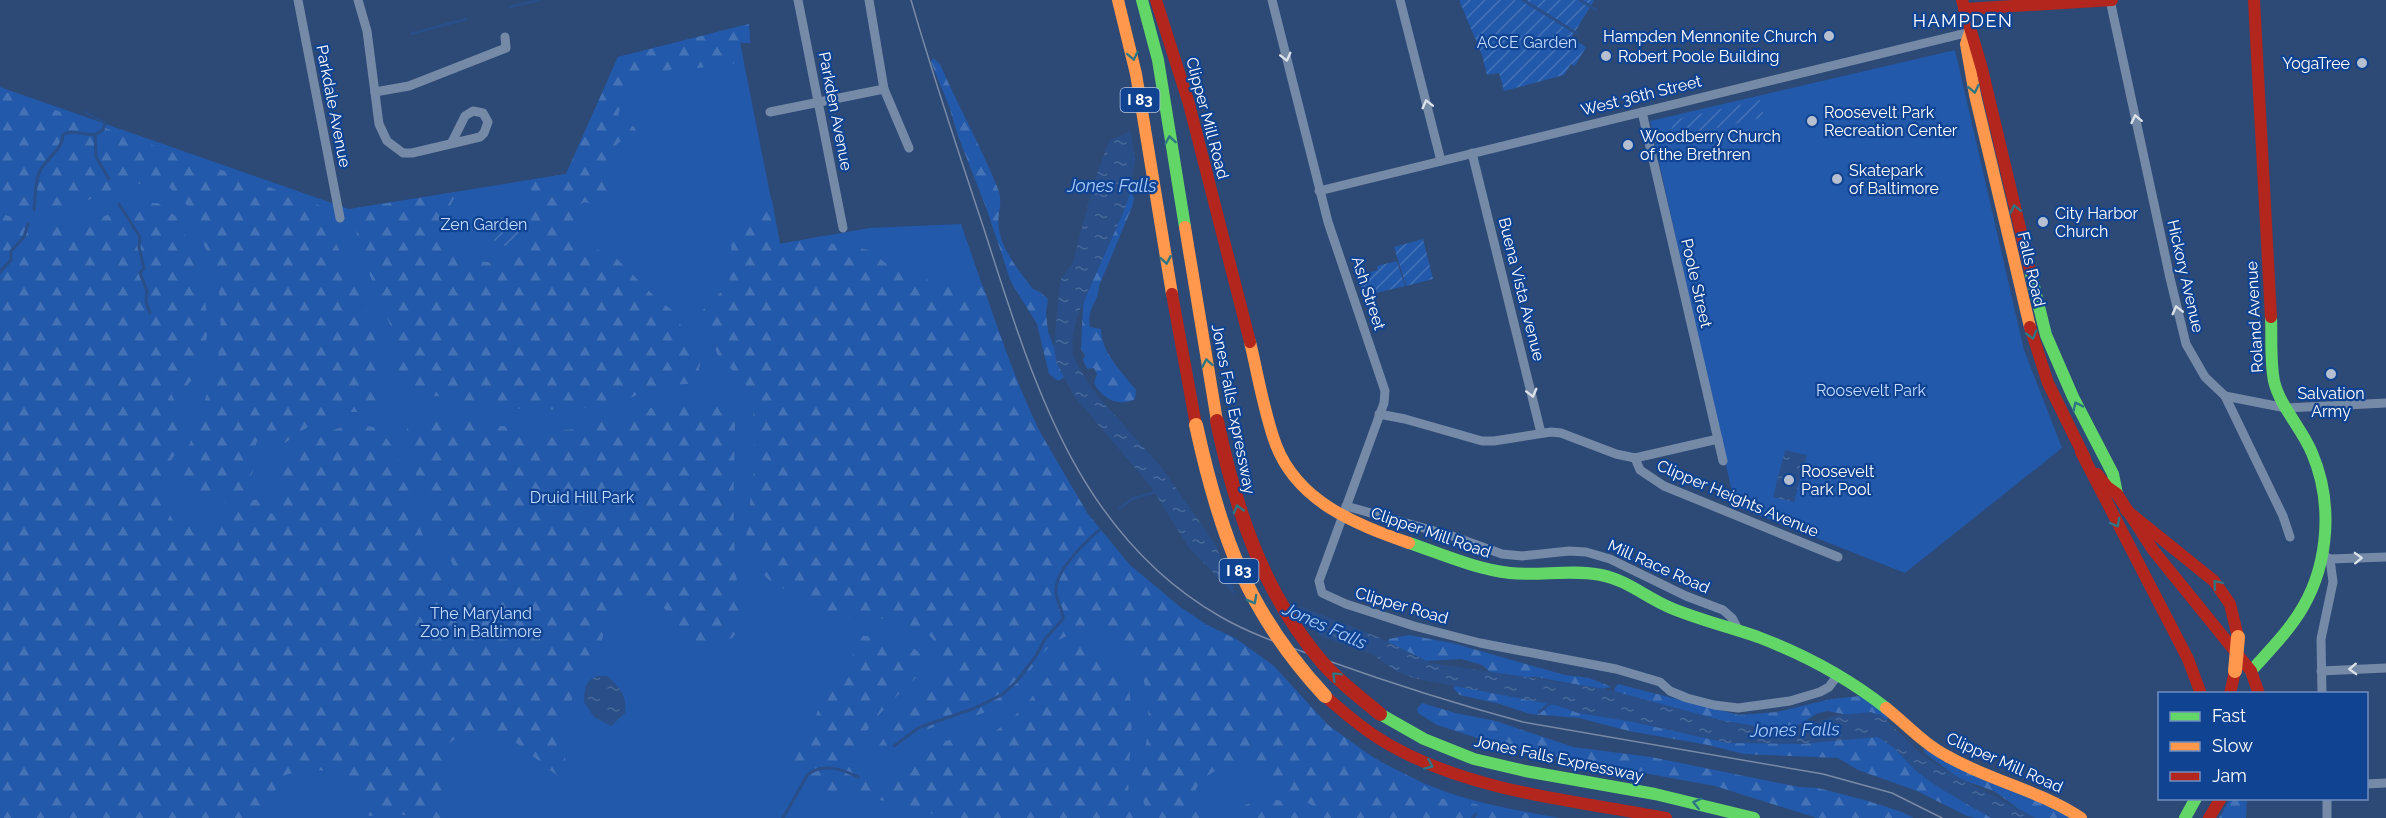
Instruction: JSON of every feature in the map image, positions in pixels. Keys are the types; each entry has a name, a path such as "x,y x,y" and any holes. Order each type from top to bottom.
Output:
{"main road":[{"name":"I 83","path":"1118,0 1136,71 1156,202 1196,426 1222,529 1242,578 1274,637 1298,668 1355,724 1379,739 1442,770 1522,792 1666,818"},
{"name":"Jones Falls Expressway","path":"1142,0 1158,60 1179,198 1228,474 1242,524 1271,588 1300,634 1323,663 1380,714 1424,739 1499,766 1655,794 1754,818"},
{"name":"Clipper Mill Road","path":"1156,0 1189,104 1276,444 1288,469 1305,490 1321,504 1344,512 1375,531 1489,570 1523,573 1577,572 1613,578 1632,586 1666,607 1781,646 1865,692 1938,751 2051,801 2070,810 2080,818"},
{"path":"1963,4 2111,0"},
{"name":"Roland Avenue","path":"2252,671 2305,605 2326,557 2324,493 2319,472 2312,452 2277,390 2273,367 2254,0"},
{"name":"Falls Road","path":"1963,4 1982,69 2046,335 2073,397 2113,474 2116,494"},
{"name":"Falls Road","path":"1970,32 1966,44 1975,95 2024,307 2048,383 2081,452 2101,480 2116,494 2153,550 2252,671 2259,692"},
{"path":"2081,452 2188,658 2201,692"},
{"path":"2126,510 2162,542 2186,556 2214,579 2229,599 2237,623 2238,637 2230,692"},
{"path":"2172,818 2183,800"},
{"path":"2185,818 2195,800"},
{"path":"2209,818 2221,800"}],"street":[{"name":"Parkdale Avenue","path":"298,0 340,218"},
{"path":"358,0 367,31 382,135 394,149 403,153 451,144"},
{"name":"Parkden Avenue","path":"798,0 843,228"},
{"path":"869,0 884,89 909,148"},
{"name":"Ash Street","path":"1272,0 1319,190 1384,386 1385,396 1319,581 1320,590"},
{"path":"1400,0 1441,161"},
{"name":"Hickory Avenue","path":"2111,0 2182,329 2194,360 2205,377 2224,396 2283,516 2290,537"},
{"name":"West 36th Street","path":"1319,190 1970,32"},
{"path":"375,92 409,86 506,48 505,37"},
{"path":"770,112 884,89"},
{"name":"Poole Street","path":"1642,112 1723,461"},
{"name":"Buena Vista Avenue","path":"1473,153 1541,433"},
{"path":"2224,396 2286,408 2386,403"},
{"name":"Clipper Heights Avenue","path":"1379,414 1482,441 1541,433 1561,433 1616,454 1635,458 1718,439"},
{"name":"Clipper Heights Avenue","path":"1635,458 1640,470 1664,486 1838,557"},
{"name":"Mill Race Road","path":"1344,512 1452,536 1502,554 1522,556 1569,551 1586,552 1610,559 1676,591 1723,610 1732,618 1739,632"},
{"path":"2322,692 2322,625 2333,582 2326,557 2386,556"},
{"name":"Clipper Road","path":"1320,590 1325,596 1346,604 1480,643 1616,669 1660,682 1670,691 1687,698 1738,708 1790,701 1820,692 1829,687 1837,676"},
{"path":"2321,671 2386,668"},
{"path":"2368,784 2386,783"},
{"path":"2327,800 2328,818"}],"green space":[{"name":"ACCE Garden","path":"1459,0 1592,0 1594,1 1571,38 1586,47 1575,66 1571,64 1564,75 1504,91 1499,73 1487,75 1482,55"},
{"name":"Druid Hill Park","path":"749,24 750,43 740,43 780,244 869,228 961,224 1009,359 1047,446 1070,488 1097,527 1136,572 1187,612 1239,641 1301,703 1350,742 1384,764 1454,795 1561,818 0,818 0,87 349,209 566,174 618,57"},
{"path":"749,24 750,43 740,43 744,62 697,68 675,68 640,81 625,93 618,115 635,128 637,133 628,135 610,150 608,175 613,190 612,198 610,202 603,205 584,202 580,205 576,219 577,232 586,245 615,257 657,299 671,309 701,359 698,374 688,384 659,385 630,398 600,406 562,410 501,408 440,396 410,397 401,385 391,327 357,243 356,208 457,192 447,214 446,228 449,239 456,248 475,259 486,262 498,262 514,256 527,244 528,240 527,230 519,214 532,196 532,190 526,187 523,181 566,174 618,57"},
{"name":"Roosevelt Park","path":"1955,50 2024,350 2062,448 1905,573 1735,506 1650,121"},
{"path":"933,58 940,64 1000,194 998,224 1004,245 1012,261 1033,289 1048,299 1046,313 1048,331 1065,377 1058,381 1049,374 1037,324 1011,282 987,210 931,62"},
{"path":"0,90 324,207 330,213 330,230 367,312 380,358 377,409 332,415 310,425 285,443 279,436 268,431 256,443 253,471 241,497 226,504 221,492 187,492 180,484 180,472 217,365 221,333 219,294 213,266 187,205 169,187 151,181 112,190 60,212 16,208 0,196"},
{"path":"1760,100 1764,117 1674,138 1670,121"},
{"path":"1130,188 1134,198 1132,207 1099,286 1089,320 1090,327 1101,329 1108,354 1136,390 1135,399 1129,402 1117,402 1101,393 1094,383 1097,374 1094,368 1087,369 1083,360 1085,355 1081,349 1083,305 1093,275"},
{"path":"772,200 780,244 823,236 830,243 868,250 895,270 913,266 929,281 948,286 983,286 1019,388 1034,422 1088,514 1129,564 1179,606 1207,625 1241,642 1274,666 1328,725 1375,759 1419,781 1437,796 1446,800 1476,804 1493,812 1512,810 1547,818 1324,818 1310,804 1280,784 1260,764 1249,761 1229,764 1210,774 1197,787 1196,801 1208,818 1154,818 1147,810 1141,788 1148,718 1142,673 1125,641 1118,636 1098,631 1075,634 1056,641 1043,653 1012,694 997,706 978,715 926,730 891,751 878,754 878,747 887,733 938,683 944,661 940,647 926,632 893,619 842,617 829,613 807,597 774,585 759,570 749,552 746,538 755,461 753,399 743,380 719,358 699,323 703,310 729,284 732,233 735,225 742,216"},
{"name":"The Maryland Zoo in Baltimore","path":"132,203 158,203 178,218 197,267 209,320 203,364 187,386 171,393 184,421 182,443 162,475 159,492 173,521 189,523 214,520 258,499 262,499 267,512 276,515 283,501 282,475 290,459 297,452 315,439 342,427 375,427 393,448 400,462 417,520 435,563 454,590 464,588 435,528 404,441 407,429 416,419 437,416 540,432 575,429 669,403 707,401 728,411 735,423 734,549 743,624 732,638 693,651 666,610 642,593 610,597 601,646 583,670 562,726 567,776 559,777 514,741 469,730 443,747 449,791 446,818 422,818 398,814 369,816 336,772 309,769 285,775 270,799 254,810 249,818 0,818 0,212 33,223 67,225 100,218"},
{"path":"501,218 512,222 519,231 521,239 517,246 495,243 493,229"},
{"path":"1423,239 1433,279 1406,286 1394,247"},
{"path":"1397,261 1405,286 1364,296 1357,276 1378,270 1377,266"},
{"path":"854,634 907,643 923,656 924,664 921,673 890,703 860,742 857,755 859,769 880,781 941,742 980,736 995,731 1015,716 1070,650 1086,646 1100,651 1116,663 1125,678 1130,696 1132,716 1128,778 1133,818 943,818 904,803 819,793 807,787 788,772 812,728 820,704 827,693 852,668 853,649 846,636"},
{"path":"1409,635 1452,643 1565,675 1589,678 1612,687 1602,689 1535,677 1522,678 1491,673 1482,665 1461,659 1424,661 1387,643 1389,639"},
{"path":"1458,684 1698,728 1868,729 2007,818 1967,816 1917,791 1858,770 1838,758 1744,754 1629,731 1579,718 1530,714 1460,695 1453,688"},
{"path":"1618,684 1739,715 1777,712 1831,699 1861,696 1890,716 1884,722 1827,711 1816,714 1801,724 1778,730 1748,730 1616,694 1614,689"},
{"path":"1422,703 1455,713 1496,721 1573,747 1651,757 1799,787 1818,788 1865,800 1914,818 1817,818 1715,786 1600,765 1581,759 1563,758 1505,747 1437,725 1418,713 1417,709"},
{"path":"1926,748 2060,809 2070,818 2031,818 1994,791 1960,779 1926,754 1923,749"},
{"path":"1267,797 1281,801 1303,818 1235,818 1245,805"},
{"path":"2229,800 2247,800 2246,818 2219,818"}],"water":[{"name":"Jones Falls","path":"1138,0 1139,154 1135,162 1131,190 1124,211 1077,317 1072,341 1073,355 1097,395 1162,468 1218,548 1251,579 1279,598 1378,637 1431,663 1606,689 1721,720 1761,727 1791,726 1816,722 1832,716 1871,712 1882,716 1922,755 1956,776 2036,818 1991,818 1917,772 1894,748 1878,737 1802,744 1727,743 1633,722 1578,713 1555,705 1417,679 1397,672 1372,654 1271,619 1232,592 1189,548 1151,487 1074,396 1056,362 1054,344 1061,279 1073,262 1093,185 1109,141 1130,131 1134,126"},
{"name":"Roosevelt Park Pool","path":"1785,450 1807,455 1794,502 1773,497"},
{"path":"598,676 607,676 624,697 625,713 611,726 594,717 584,702 586,686 590,680"}],"pier":[{"name":"Jones Falls","path":"1110,0 1141,0 1163,133 1141,156 1137,169 1130,126 1134,106 1127,62"},
{"path":"1210,531 1220,546 1253,577 1280,595 1296,602 1322,639 1269,622 1238,600"}],"waterway":[{"path":"510,7 539,0"},
{"path":"1523,0 1578,34"},
{"path":"1580,0 1596,10"},
{"path":"411,34 466,19"},
{"path":"34,210 38,176 43,166 58,149 63,134 71,132 95,135 103,130 105,123 85,112"},
{"path":"95,135 96,157 109,179"},
{"path":"119,204 140,237 139,247 144,268 140,273 147,291 146,302 150,313"},
{"path":"0,272 11,260 11,251 24,237 28,224"},
{"path":"1120,508 1132,499 1156,492"},
{"path":"894,746 918,728 975,708 1003,694 1016,682 1036,656 1045,639 1063,619 1056,591 1060,574 1099,530"},
{"path":"1539,712 1552,702"},
{"path":"783,818 808,774 820,769 833,768 858,777"},
{"path":"1473,818 1476,814"}],"tram line":[{"path":"911,0 1001,282 1041,393 1065,446 1094,496 1129,542 1171,582 1221,617 1259,636 1448,701 1523,722 1823,774 1892,793 1942,818"}],"traffic: fast":[{"path":"1142,0 1158,60 1185,227"},
{"path":"2030,270 2046,335 2073,397 2113,474 2117,494"},
{"path":"2251,671 2285,633 2303,607 2318,571 2325,532 2325,511 2319,472 2308,444 2281,400 2274,381 2271,317"},
{"path":"1409,543 1471,565 1497,571 1521,574 1590,573 1610,577 1671,608 1758,637 1792,651 1841,677 1886,708"},
{"path":"1380,714 1424,739 1474,759 1525,771 1655,794 1754,818"},
{"path":"2185,818 2195,800"}],"traffic: slow":[{"path":"1118,0 1136,74 1172,294"},
{"path":"1970,32 1966,44 1975,95 2030,327"},
{"path":"1185,227 1217,421"},
{"path":"1250,342 1276,445 1298,482 1330,508 1349,519 1409,543"},
{"path":"1196,425 1215,502 1240,570 1275,634 1325,696"},
{"path":"2235,671 2238,637"},
{"path":"1886,708 1923,740 1947,756 1963,765 2048,800 2081,818"}],"traffic: jam":[{"path":"1156,0 1189,104 1250,342"},
{"path":"1962,0 1982,69 2030,270"},
{"path":"1964,9 2112,0"},
{"path":"2254,0 2271,317"},
{"path":"1172,294 1196,425"},
{"path":"2030,327 2048,383 2085,458"},
{"path":"1217,421 1224,454 1243,517 1254,548 1283,607 1322,662 1380,714"},
{"path":"2081,452 2188,659 2200,692"},
{"path":"2097,474 2107,487 2117,494 2153,550 2251,671 2258,692"},
{"path":"2126,510 2214,581 2230,604 2238,637"},
{"path":"2230,692 2235,671"},
{"path":"1325,696 1379,738 1430,765 1530,794 1666,818"},
{"path":"2209,818 2220,800"}],"place":[{"name":"Hampden Mennonite Church","path":"1829,36"},
{"name":"Robert Poole Building","path":"1606,56"},
{"name":"YogaTree","path":"2362,63"},
{"name":"Roosevelt Park Recreation Center","path":"1812,121"},
{"name":"Woodberry Church of the Brethren","path":"1628,145"},
{"name":"Skatepark of Baltimore","path":"1837,179"},
{"name":"City Harbor Church","path":"2043,222"},
{"name":"Salvation Army","path":"2331,374"},
{"name":"Roosevelt Park Pool","path":"1789,480"}],"district":[{"name":"HAMPDEN","path":"1963,21"}],"park label":[{"name":"Zen Garden","path":"484,224"}]}
